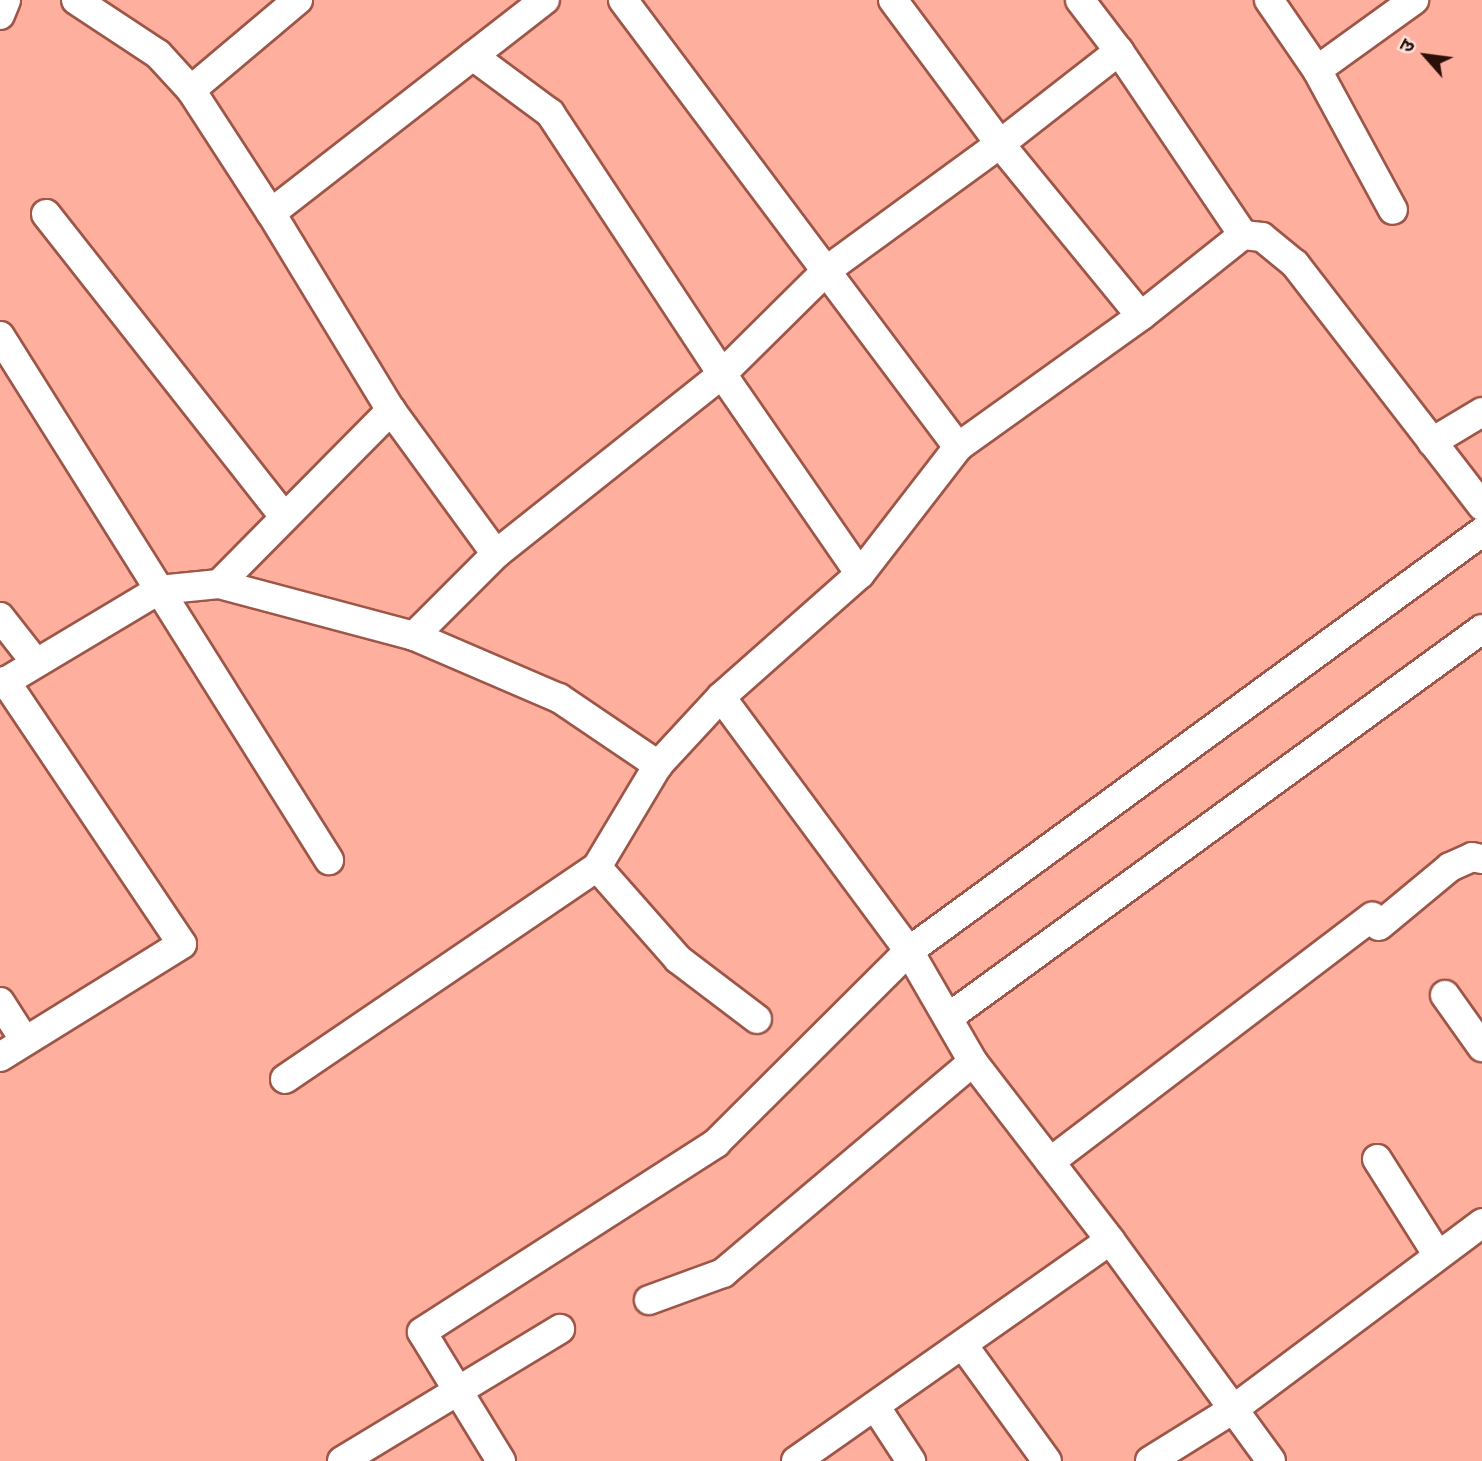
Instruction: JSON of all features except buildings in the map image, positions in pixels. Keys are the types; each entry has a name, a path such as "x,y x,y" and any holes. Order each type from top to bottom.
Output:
{"street":[{"path":"0,15 6,0"},
{"path":"191,90 298,0"},
{"path":"271,213 545,0"},
{"path":"623,0 958,447"},
{"path":"893,0 1000,144 1141,316"},
{"path":"1080,0 1119,51 1243,235"},
{"path":"1269,0 1317,70 1393,210"},
{"path":"1317,70 1415,0"},
{"path":"90,8 158,54 191,90 271,213 391,410 496,554"},
{"path":"414,636 496,554 722,373 827,270 1000,144 1119,51"},
{"path":"473,56 550,113 722,373 860,574"},
{"path":"46,214 284,516"},
{"path":"285,1079 597,867 658,765 721,697 860,574 958,447 1141,316 1243,235 1262,237 1295,264 1482,506"},
{"path":"0,336 329,860"},
{"path":"219,584 391,410"},
{"path":"1432,442 1482,412"},
{"path":"501,1461 460,1389 422,1332 716,1143 909,951 1482,532"},
{"path":"0,1056 182,944 3,683 159,590 219,584 414,636 559,698 658,765"},
{"path":"0,617 36,663"},
{"path":"949,1017 1482,629"},
{"path":"721,697 909,951 973,1062 1110,1240 1235,1408 1271,1461"},
{"path":"1050,1162 1450,867 1472,857 1482,859"},
{"path":"597,867 678,959 757,1019"},
{"path":"1445,995 1482,1047"},
{"path":"0,1002 24,1041"},
{"path":"649,1300 723,1273 973,1062"},
{"path":"1377,1159 1437,1254"},
{"path":"1150,1461 1235,1408 1437,1254 1482,1223"},
{"path":"796,1461 1110,1240"},
{"path":"342,1461 560,1329"},
{"path":"963,1345 1047,1461"},
{"path":"875,1406 911,1461"}]}
